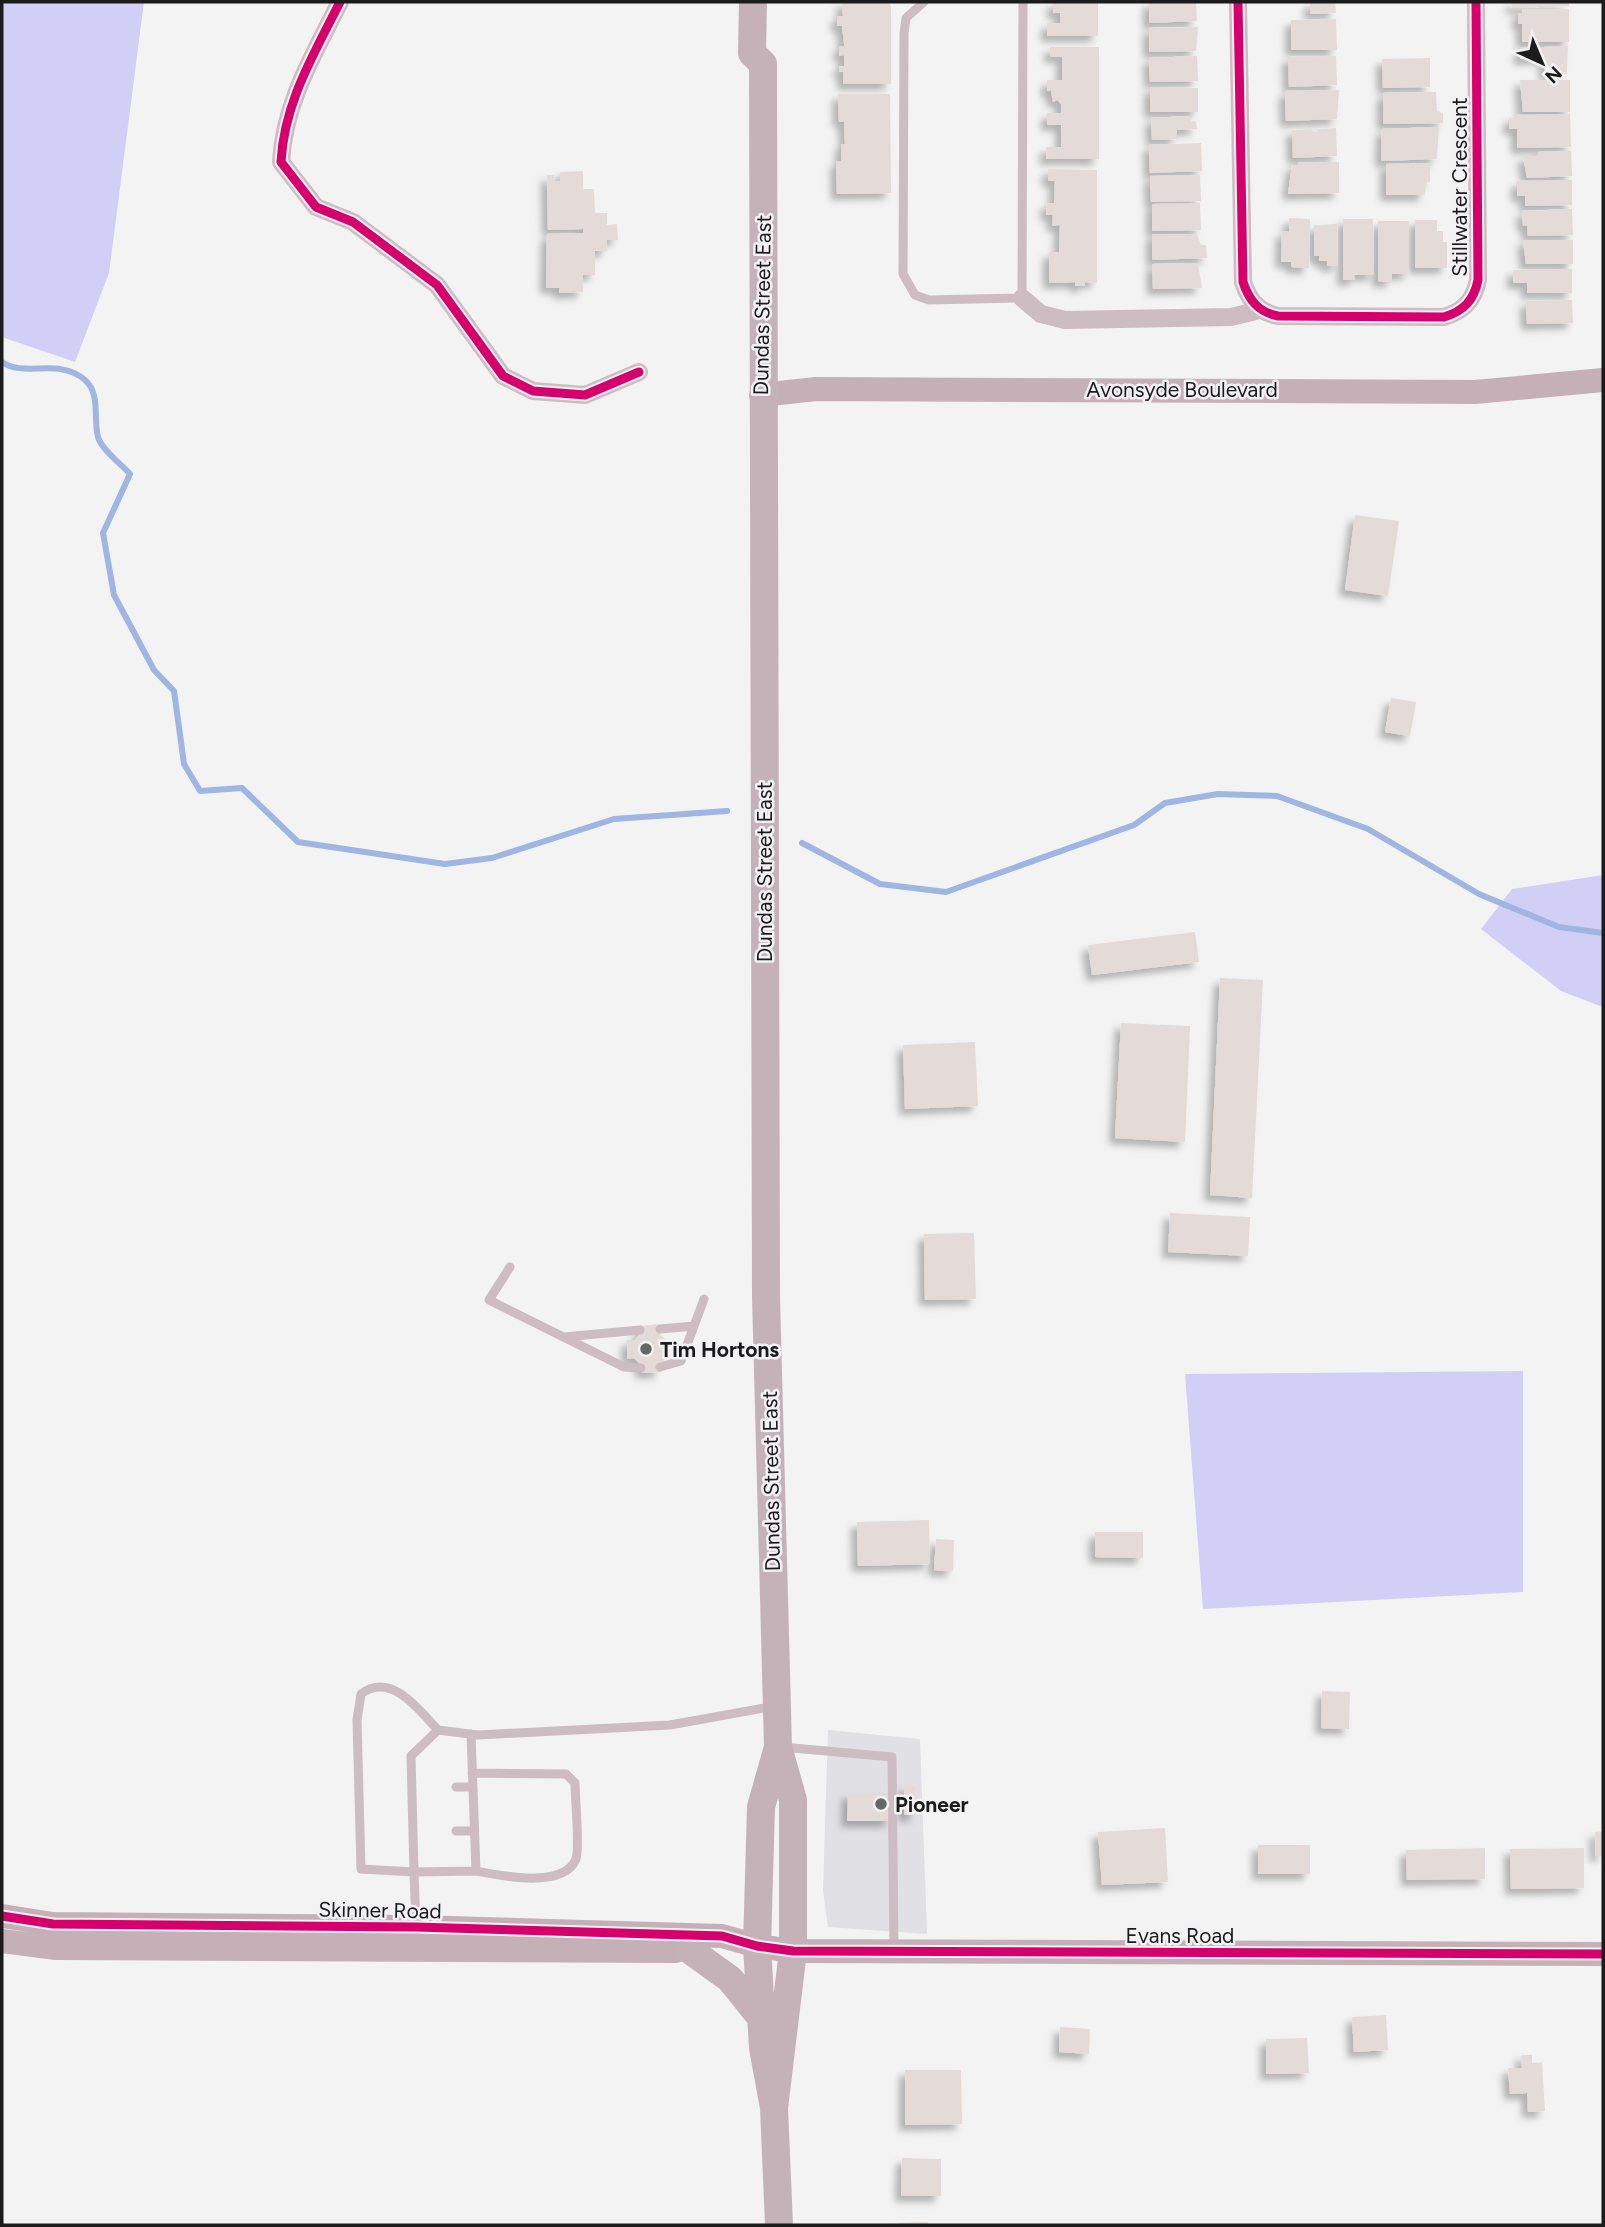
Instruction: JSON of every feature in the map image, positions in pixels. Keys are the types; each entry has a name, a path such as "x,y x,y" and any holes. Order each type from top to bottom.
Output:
{"main road":[{"name":"Dundas Street East","path":"753,2 752,53 763,64 761,396 766,1297 778,1746 793,1800 793,1951 774,2108"},
{"name":"Dundas Street East","path":"778,1746 761,1807 747,1944 762,2019 763,2048 774,2108 779,2225"},
{"path":"691,1951 730,1979 762,2019"}],"street":[{"path":"340,2 293,96 282,132 281,162 316,207 353,222 437,285 503,376 533,391 585,395 639,372"},
{"path":"1238,2 1243,282 1248,298 1260,310"},
{"name":"Stillwater Crescent","path":"1260,310 1278,316 1444,317 1458,313 1475,295 1479,265 1476,2"},
{"path":"1022,298 1041,314 1065,320 1231,317 1260,310"},
{"name":"Avonsyde Boulevard","path":"761,396 816,389 1475,392 1603,380"},
{"name":"Skinner Road","path":"2,1916 54,1924 416,1927 722,1936 747,1944"},
{"name":"Skinner Road","path":"2,1941 56,1948 691,1951 747,1944"},
{"name":"Evans Road","path":"747,1944 793,1951 1603,1954"}],"lane":[{"path":"924,2 906,18 904,33 903,274 915,295 929,300 1022,298 1023,2"},
{"path":"510,1267 489,1300 624,1367 641,1368"},
{"path":"660,1367 681,1361 704,1299"},
{"path":"660,1329 694,1326"},
{"path":"562,1337 640,1330"},
{"path":"472,1773 566,1774 575,1783 577,1857 566,1872 554,1877 506,1877 476,1871 361,1869 357,1720 361,1695 370,1687 386,1686 408,1698 438,1730 471,1734 670,1725 776,1706"},
{"path":"416,1927 414,1872 418,1832 411,1756 438,1730"},
{"path":"471,1734 476,1871"},
{"path":"778,1746 892,1757 894,1950"},
{"path":"412,1786 423,1787"},
{"path":"456,1787 473,1787"},
{"path":"456,1831 474,1831"}],"shaded area":[{"path":"2,2 144,2 109,273 75,362 2,337"},
{"path":"1603,875 1603,1007 1561,991 1481,929 1512,889"},
{"path":"1523,1371 1523,1592 1203,1609 1185,1374"},
{"path":"828,1730 920,1739 927,1934 828,1927 823,1890"}],"building":[{"path":"842,2 888,2 891,6 891,84 843,84 843,72 839,72 839,66 844,66 844,55 839,56 839,46 844,47 844,43 842,26 837,26 837,16 843,16"},
{"path":"1053,2 1098,2 1098,36 1047,36 1047,23 1060,23 1060,13 1053,13"},
{"path":"1149,2 1196,2 1197,21 1149,23"},
{"path":"1310,2 1335,2 1336,13 1310,14"},
{"path":"1511,2 1569,2 1569,6 1512,8"},
{"path":"1522,9 1569,9 1569,42 1522,42 1522,24 1518,24 1518,13 1522,13"},
{"path":"1336,19 1337,50 1291,50 1291,20"},
{"path":"1198,27 1196,51 1149,52 1149,28"},
{"path":"1568,46 1567,74 1545,75 1544,58 1520,59 1520,48"},
{"path":"1050,47 1099,47 1099,159 1046,159 1046,147 1061,147 1061,125 1047,125 1047,113 1061,113 1061,104 1057,100 1053,102 1051,91 1047,91 1047,80 1062,80 1062,57 1050,57"},
{"path":"1197,56 1198,81 1150,82 1149,58"},
{"path":"1336,56 1337,85 1289,87 1288,57"},
{"path":"1430,58 1430,87 1383,88 1382,59"},
{"path":"1520,80 1570,80 1570,112 1523,112"},
{"path":"1150,87 1198,88 1198,112 1150,112"},
{"path":"1339,90 1337,119 1286,121 1285,91"},
{"path":"1436,92 1437,111 1443,113 1443,123 1383,124 1383,93"},
{"path":"838,94 890,94 891,193 837,194 836,162 841,161 841,144 845,144 844,121 839,122"},
{"path":"1570,114 1571,147 1517,148 1517,129 1509,129 1509,118 1515,118 1515,115"},
{"path":"1190,116 1190,122 1196,121 1197,129 1177,130 1177,139 1152,140 1151,118"},
{"path":"1439,127 1437,159 1381,161 1382,129"},
{"path":"1336,128 1337,156 1293,158 1292,130 1312,129 1317,132 1317,129"},
{"path":"1201,143 1202,171 1150,173 1149,145"},
{"path":"1571,151 1572,176 1527,178 1523,156 1538,156 1538,152"},
{"path":"1298,162 1339,162 1339,193 1288,194 1292,165 1298,165"},
{"path":"1430,163 1430,182 1425,182 1425,195 1386,195 1386,164"},
{"path":"1048,169 1097,170 1097,283 1085,282 1085,286 1075,286 1075,282 1049,283 1049,252 1059,252 1060,225 1052,226 1053,215 1046,215 1047,203 1054,203 1055,181 1048,181"},
{"path":"583,171 583,189 594,189 595,213 607,213 607,225 617,224 618,240 607,240 607,251 595,251 595,275 583,275 583,292 559,293 560,288 546,288 547,234 584,233 583,229 548,230 547,175 554,175 555,181 560,181 560,172"},
{"path":"1200,175 1201,201 1151,202 1150,176"},
{"path":"1572,180 1572,205 1525,206 1525,196 1517,196 1517,181"},
{"path":"1200,203 1201,230 1152,231 1152,204"},
{"path":"1572,209 1573,235 1528,236 1527,225 1523,226 1522,211"},
{"path":"1289,218 1310,219 1309,268 1291,267 1291,262 1281,262 1282,231 1289,232"},
{"path":"1343,219 1373,219 1374,275 1354,275 1355,280 1343,280"},
{"path":"1415,220 1437,220 1437,231 1443,231 1443,242 1447,242 1447,268 1415,268"},
{"path":"1378,221 1409,221 1409,274 1392,274 1392,282 1378,281"},
{"path":"1337,224 1338,266 1327,266 1327,261 1319,261 1319,256 1314,256 1314,225"},
{"path":"1152,234 1197,234 1201,245 1206,245 1207,258 1152,260"},
{"path":"1523,240 1573,240 1573,264 1526,264"},
{"path":"1198,263 1202,288 1153,289 1152,264"},
{"path":"1572,269 1572,293 1527,293 1527,283 1513,283 1513,270"},
{"path":"1572,300 1573,323 1527,324 1526,301"},
{"path":"1355,515 1399,521 1388,596 1345,590"},
{"path":"1391,698 1416,702 1410,736 1385,732"},
{"path":"1195,932 1199,962 1092,975 1088,945"},
{"path":"1220,978 1263,980 1252,1198 1210,1195"},
{"path":"1121,1023 1190,1026 1185,1142 1115,1138"},
{"path":"975,1042 978,1106 905,1109 903,1045"},
{"path":"1170,1213 1250,1217 1248,1256 1168,1252"},
{"path":"974,1233 976,1299 925,1300 924,1234"},
{"name":"Tim Hortons","path":"659,1324 660,1334 665,1339 666,1359 659,1364 661,1372 642,1373 641,1365 634,1358 627,1359 627,1340 635,1340 640,1334 640,1326"},
{"path":"929,1520 930,1564 858,1566 857,1522"},
{"path":"1095,1532 1143,1532 1143,1558 1095,1557"},
{"path":"936,1539 954,1540 953,1571 934,1570"},
{"path":"1322,1691 1350,1692 1349,1729 1321,1728"},
{"path":"904,1786 915,1786 916,1815 904,1815"},
{"path":"848,1793 892,1793 891,1821 847,1821"},
{"path":"1165,1828 1168,1882 1102,1885 1098,1832"},
{"path":"1603,1831 1603,1856 1596,1856 1595,1832"},
{"path":"1258,1845 1310,1845 1310,1874 1258,1874"},
{"path":"1485,1848 1485,1879 1407,1880 1406,1850"},
{"path":"1584,1848 1584,1888 1511,1889 1510,1849"},
{"path":"1386,2015 1388,2050 1354,2052 1352,2017"},
{"path":"1060,2027 1090,2029 1089,2054 1059,2052"},
{"path":"1307,2038 1309,2073 1266,2074 1266,2039"},
{"path":"1521,2055 1532,2055 1532,2063 1542,2062 1545,2111 1528,2112 1527,2093 1510,2094 1508,2068 1522,2068"},
{"path":"905,2070 961,2070 962,2124 905,2125"},
{"path":"902,2158 941,2159 941,2196 901,2196"},
{"path":"928,2222 928,2225 898,2225 898,2223"}],"waterway":[{"path":"2,362 21,368 53,368 75,373 85,380 93,392 100,442 130,474 103,533 114,595 154,670 174,691 184,764 200,791 242,788 298,842 445,864 492,858 614,819 727,811"},
{"path":"802,843 880,884 946,892 1134,825 1165,803 1218,794 1277,796 1368,829 1479,894 1559,927 1603,933"}],"cycle path":[{"path":"340,2 302,79 283,140 281,162 316,207 353,222 437,285 503,376 533,391 585,395 639,372"},
{"path":"1238,2 1243,282 1251,300 1265,312 1278,316 1444,317 1467,304 1478,280 1476,2"},
{"path":"2,1916 53,1924 416,1927 722,1936 757,1946 793,1951 1603,1954"}],"place":[{"name":"Tim Hortons","path":"646,1349"},
{"name":"Pioneer","path":"881,1804"}]}
